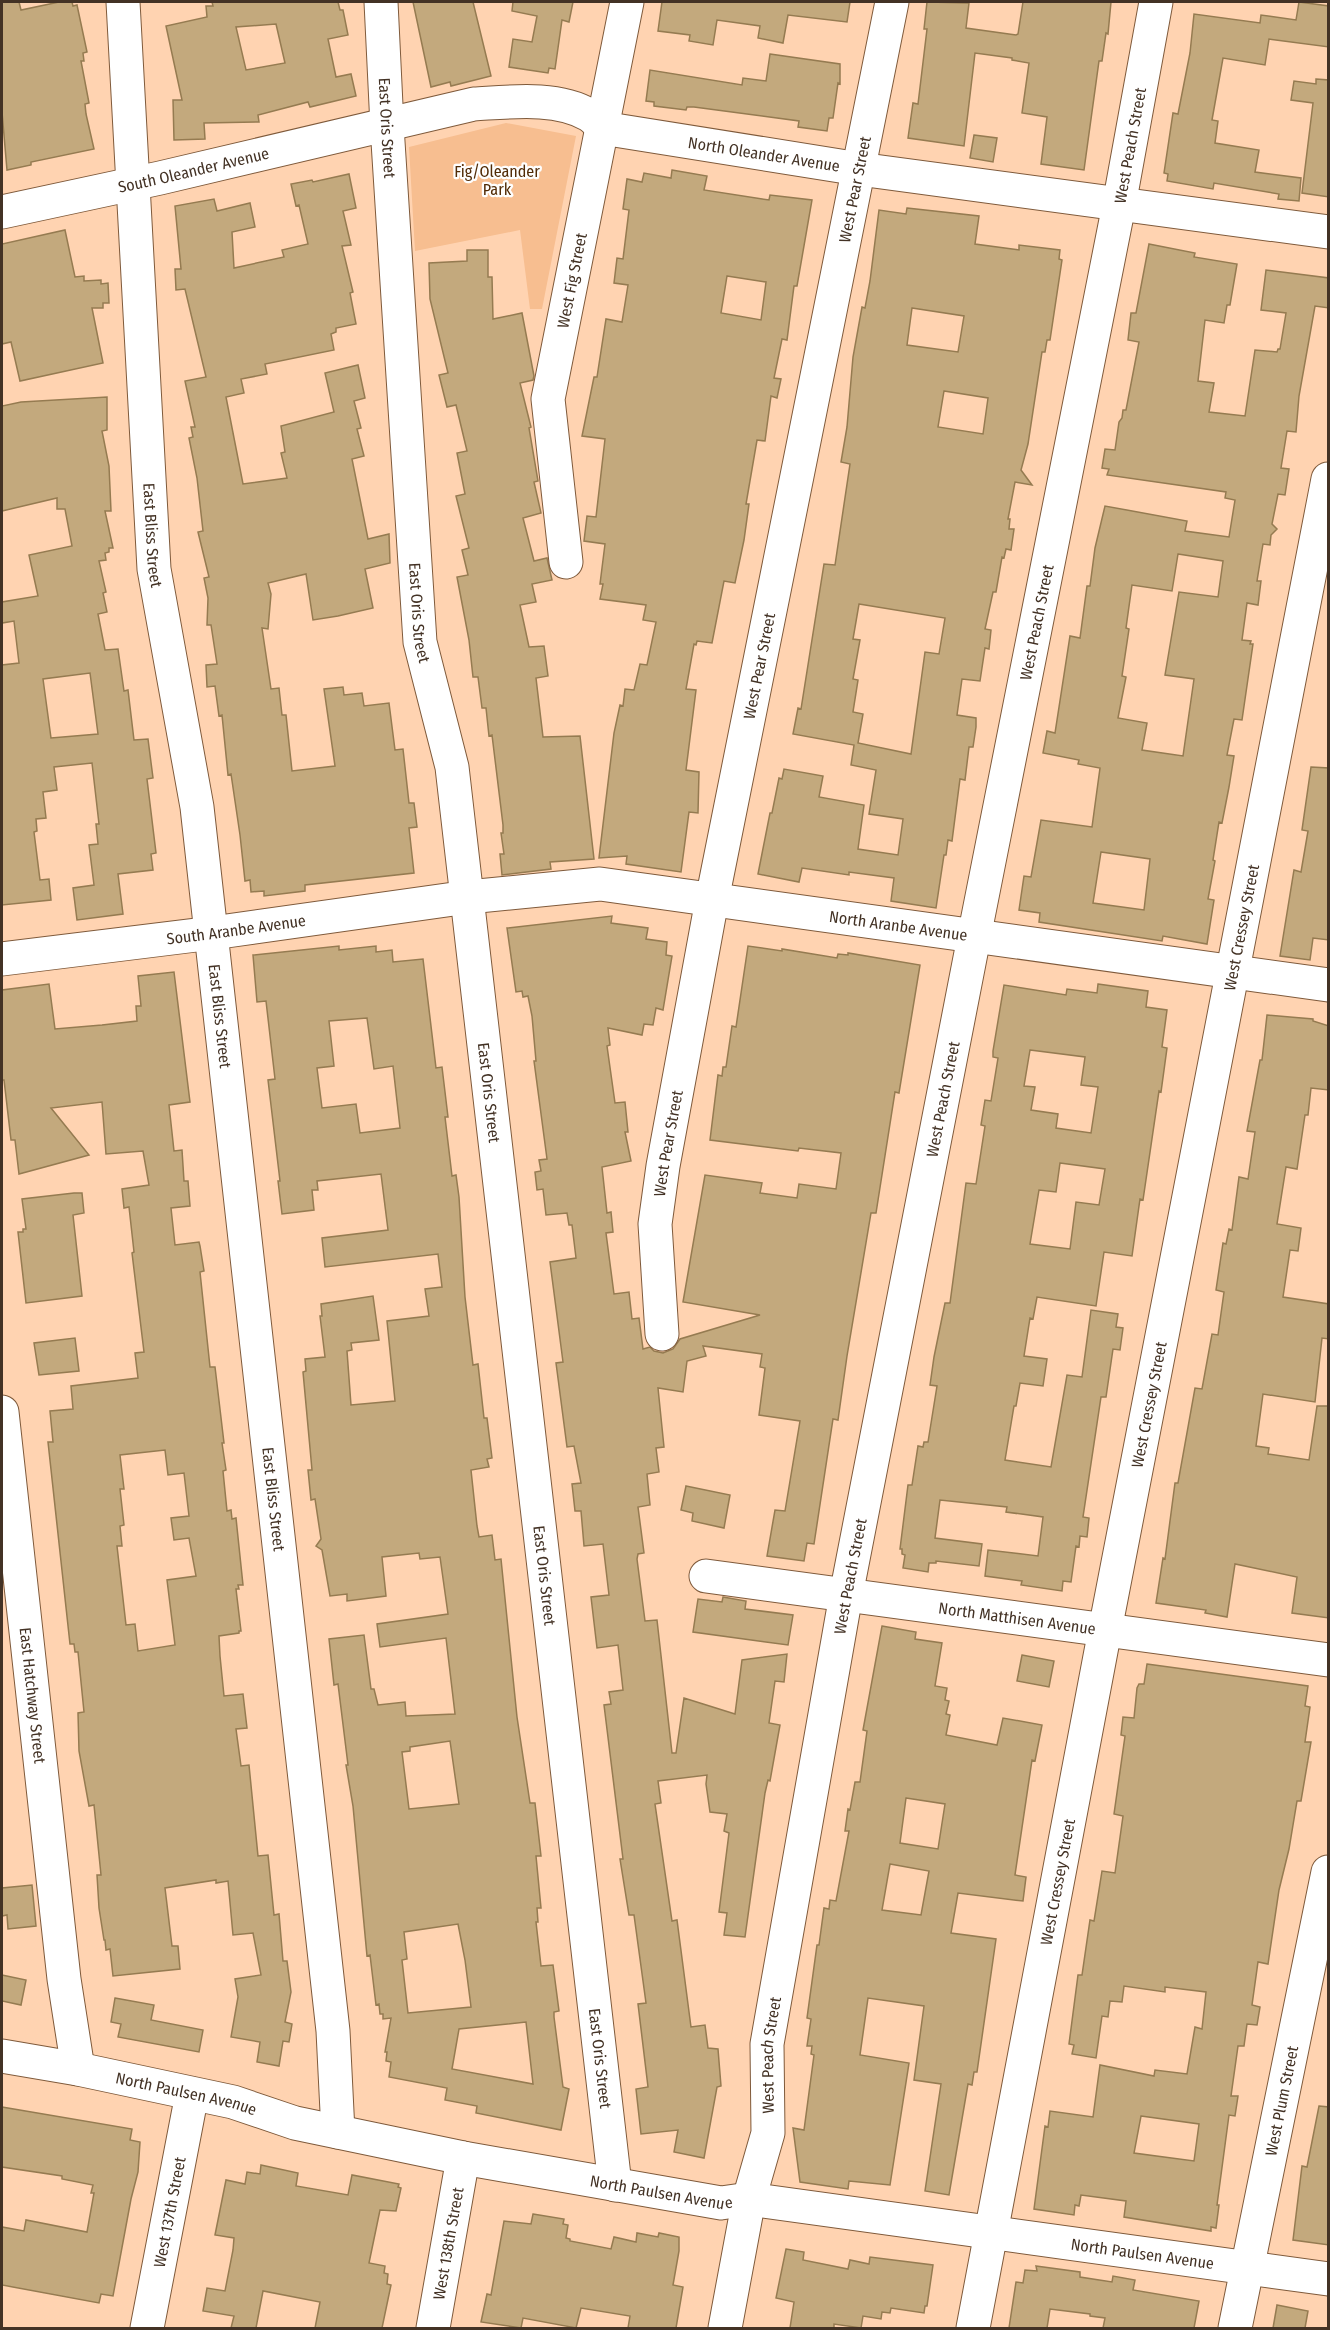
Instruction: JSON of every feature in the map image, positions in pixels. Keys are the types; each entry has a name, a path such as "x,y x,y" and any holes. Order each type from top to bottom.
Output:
{"street":[{"name":"East Bliss Street","path":"123,2 154,569 197,807 212,933 333,2031 338,2132"},
{"name":"East Oris Street","path":"381,2 420,642 452,767 615,2185"},
{"name":"West Fig Street","path":"566,562 548,399 627,2"},
{"name":"West Pear Street","path":"662,1334 655,1224 663,1166 712,900 892,2"},
{"name":"West Peach Street","path":"725,2328 749,2199 768,2133 767,2044 846,1595 1119,205 1156,2"},
{"name":"North Oleander Avenue","path":"387,126 474,104 513,102 562,104 591,115 602,128 859,169 1329,232"},
{"name":"South Oleander Avenue","path":"2,212 387,126"},
{"name":"West Cressey Street","path":"973,2328 993,2232 1105,1630 1329,479"},
{"name":"North Aranbe Avenue","path":"468,897 600,884 1329,985"},
{"name":"South Aranbe Avenue","path":"2,959 212,933 468,897"},
{"name":"East Hatchway Street","path":"2,1412 64,1979 78,2069"},
{"name":"North Matthisen Avenue","path":"706,1576 1329,1660"},
{"name":"West Plum Street","path":"1235,2328 1329,1872"},
{"name":"North Paulsen Avenue","path":"2,2056 78,2069 233,2102 295,2123 463,2158 721,2203 749,2199 1329,2279"},
{"name":"West 137th Street","path":"147,2328 192,2094"},
{"name":"West 138th Street","path":"433,2328 463,2158"}],"green space":[{"name":"Fig/Oleander Park","path":"506,123 576,136 542,309 530,309 520,230 415,251 409,147"}],"building":[{"path":"2,2 19,2 21,10 59,2 72,2 73,6 77,5 87,52 83,53 84,61 81,61 89,103 85,104 86,114 94,149 31,162 31,165 7,170 2,112"},
{"path":"212,2 338,2 340,10 343,10 348,35 328,39 336,77 351,74 356,96 310,107 308,102 258,115 259,122 204,123 205,139 174,140 173,100 182,100 166,26 207,17 206,6 213,6","holes":["276,24 285,63 246,70 236,27"]},
{"path":"413,2 473,2 491,76 451,86 450,82 431,87"},
{"path":"513,2 573,2 569,22 562,20 555,69 549,68 548,73 509,67 513,39 532,42 537,16 512,11"},
{"path":"662,2 850,2 847,22 788,15 783,43 758,38 760,26 717,20 713,45 689,41 690,35 658,31"},
{"path":"927,2 969,3 966,28 1016,35 1023,2 1111,2 1108,34 1106,33 1102,61 1099,61 1084,170 1041,164 1047,117 1022,113 1029,63 1012,60 1012,58 975,53 964,146 908,138 913,103 918,104 927,29 924,29"},
{"path":"1299,2 1329,6 1329,47 1269,39 1265,65 1223,58 1212,120 1218,121 1215,143 1259,150 1255,172 1301,178 1299,201 1278,199 1279,194 1214,183 1213,189 1167,181 1168,174 1164,173 1173,113 1178,114 1190,53 1194,14 1260,23 1261,15 1296,20"},
{"path":"770,54 840,64 840,84 838,83 833,118 829,118 827,131 798,127 799,121 694,107 687,107 686,110 654,106 654,102 646,101 650,70 742,85 743,78 766,81"},
{"path":"1316,79 1329,80 1329,197 1302,193 1313,103 1291,100 1294,81 1316,84"},
{"path":"974,135 997,138 993,162 970,158"},
{"path":"672,170 707,176 704,190 769,200 770,195 812,200 797,286 794,286 787,340 782,339 774,378 781,379 777,398 771,396 765,441 757,440 746,504 749,504 744,540 735,583 724,581 712,643 697,641 696,645 694,644 686,689 696,690 686,770 699,772 698,813 689,812 681,872 626,864 627,856 599,858 614,733 620,705 623,706 625,689 634,690 640,664 647,665 656,622 643,620 646,605 600,599 605,544 584,541 587,516 596,517 605,439 582,436 594,377 597,377 606,319 622,322 628,285 614,283 617,258 623,259 629,210 623,209 627,179 642,182 644,173 671,178","holes":["727,276 766,282 761,320 721,313"]},
{"path":"349,174 356,208 343,211 351,245 342,246 353,292 350,293 356,324 336,328 336,332 331,334 334,350 265,364 267,374 241,379 244,393 226,397 243,484 287,478 281,453 285,452 281,426 334,412 325,373 358,365 365,398 354,401 361,428 357,429 364,456 352,459 368,539 389,534 390,563 365,569 373,608 338,616 313,620 306,574 268,583 271,594 268,629 262,628 271,689 279,688 282,715 286,715 292,771 335,766 324,689 343,687 344,695 362,693 364,706 389,703 395,750 403,749 409,803 414,803 417,827 409,828 414,873 305,885 305,891 264,896 264,891 251,892 250,880 245,881 231,774 228,775 222,715 219,716 215,686 207,687 206,665 217,664 211,625 207,625 208,598 204,578 209,577 198,532 203,531 197,478 189,438 193,437 191,427 195,427 185,381 206,377 185,289 176,290 175,269 181,269 175,206 214,199 217,211 250,203 255,227 232,232 234,268 284,257 282,250 308,244 299,205 296,206 291,184"},
{"path":"907,208 979,216 975,244 1019,250 1019,245 1060,250 1059,259 1062,260 1050,340 1047,340 1045,352 1042,352 1028,444 1021,470 1032,485 1015,482 1008,519 1010,519 1009,529 1014,529 1011,550 1006,549 1004,558 1002,557 996,592 993,592 985,629 991,630 989,649 985,648 980,681 962,679 957,715 976,718 976,727 973,747 969,747 965,780 960,779 952,841 948,840 946,855 944,855 936,908 891,901 894,878 849,872 849,875 802,868 799,882 758,874 770,813 772,813 779,778 782,779 784,769 823,776 819,797 864,805 858,849 898,855 903,819 869,814 876,770 851,765 854,745 793,734 798,708 801,709 824,564 835,565 850,464 841,462 847,427 853,357 862,307 865,308 870,281 879,210 906,214","holes":["912,308 964,316 958,352 907,345","944,391 988,398 983,434 938,427","859,604 945,618 939,654 925,652 911,754 858,743 863,714 853,712 858,680 853,679 860,640 853,639"]},
{"path":"65,230 75,277 84,276 84,281 101,280 101,284 108,283 109,303 103,303 103,308 92,308 103,363 20,381 11,342 2,344 2,244"},
{"path":"1149,244 1195,253 1194,257 1237,264 1230,305 1227,305 1224,323 1205,320 1198,381 1214,383 1209,412 1245,416 1255,350 1277,352 1280,349 1286,313 1261,310 1266,270 1329,278 1329,308 1315,306 1299,396 1296,432 1287,431 1281,468 1289,469 1285,495 1278,494 1272,524 1277,529 1271,535 1270,545 1263,544 1257,581 1261,581 1258,605 1247,603 1242,640 1251,641 1250,644 1253,644 1242,720 1234,719 1227,755 1234,756 1213,860 1215,861 1208,899 1214,900 1207,944 1163,936 1162,941 1039,922 1040,913 1019,910 1024,876 1031,877 1041,820 1092,827 1100,768 1078,764 1079,760 1043,753 1047,731 1055,733 1070,636 1080,638 1087,586 1090,586 1095,548 1105,506 1187,521 1185,531 1229,537 1235,500 1225,498 1226,492 1107,475 1109,469 1102,468 1105,449 1115,450 1119,422 1123,410 1126,410 1139,342 1128,340 1131,313 1136,313","holes":["1178,554 1223,561 1218,597 1179,592 1165,675 1194,679 1183,756 1142,750 1147,723 1118,718 1126,677 1122,676 1129,629 1126,628 1132,585 1172,591","1101,852 1150,859 1144,910 1093,903"]},
{"path":"467,250 488,250 488,277 492,277 493,319 522,313 534,376 533,380 520,383 531,427 529,428 538,481 534,482 541,513 523,518 534,561 547,558 552,580 532,584 536,602 520,605 529,647 544,646 548,676 536,678 543,737 580,736 594,859 550,862 551,869 502,875 500,854 504,854 501,833 503,833 503,825 492,735 489,736 486,708 482,708 478,677 473,677 469,640 457,577 468,575 462,550 469,548 456,496 465,494 457,453 467,451 456,405 447,407 439,375 448,373 430,299 429,263 467,261"},
{"path":"107,397 107,430 102,431 109,466 111,511 105,511 113,548 109,548 109,552 105,553 106,560 99,561 106,592 103,593 107,612 98,614 105,650 118,649 124,691 128,690 134,740 148,739 153,778 147,779 156,853 151,854 153,870 118,874 123,914 77,920 73,888 94,885 89,845 98,844 96,824 99,824 92,763 54,767 57,790 43,792 46,818 36,819 37,831 34,832 40,880 49,879 51,900 2,905 2,665 19,663 14,621 2,623 2,602 38,596 29,555 72,546 65,509 57,509 57,498 2,511 2,406 21,402","holes":["90,673 98,734 51,738 43,679"]},
{"path":"1311,767 1329,768 1329,940 1313,938 1310,960 1280,956 1294,870 1301,872 1308,831 1302,830"},
{"path":"612,916 611,923 648,928 646,939 667,942 666,955 672,956 663,1010 656,1008 653,1025 644,1024 642,1035 608,1028 610,1045 607,1046 615,1103 625,1102 628,1132 625,1132 631,1161 602,1167 607,1213 611,1212 613,1232 606,1233 614,1294 629,1292 632,1319 639,1318 643,1349 650,1347 654,1351 663,1353 673,1349 680,1339 760,1315 683,1302 705,1175 762,1183 760,1193 797,1198 799,1184 836,1189 841,1153 799,1148 798,1151 710,1140 718,1075 722,1076 723,1067 726,1067 732,1026 736,1027 748,946 837,958 838,954 848,955 848,953 920,965 899,1093 895,1092 876,1213 871,1213 838,1420 833,1419 814,1544 807,1543 804,1561 767,1556 775,1510 785,1511 800,1421 759,1415 765,1368 760,1367 762,1354 703,1346 706,1356 687,1361 683,1392 658,1388 664,1447 656,1448 659,1472 647,1474 650,1505 638,1507 644,1553 638,1554 637,1559 645,1621 657,1620 672,1753 676,1753 684,1698 735,1714 742,1660 787,1654 784,1682 775,1681 769,1723 780,1725 770,1781 768,1780 765,1793 745,1937 724,1935 727,1913 719,1912 729,1833 724,1831 727,1814 710,1812 707,1775 658,1781 661,1803 655,1804 672,1921 677,1920 691,2027 705,2025 708,2048 718,2049 721,2086 717,2087 704,2158 674,2152 678,2130 641,2134 636,2089 648,2087 638,2004 646,2003 634,1915 629,1915 620,1859 623,1859 604,1705 611,1704 609,1692 623,1690 618,1645 597,1648 591,1597 609,1595 603,1544 584,1546 581,1511 575,1511 572,1484 581,1483 574,1446 567,1447 556,1363 563,1362 550,1262 576,1258 572,1225 569,1225 567,1213 546,1215 543,1189 537,1190 535,1172 541,1171 539,1160 547,1159 534,1061 536,1061 532,1016 528,996 523,997 522,991 516,992 507,928"},
{"path":"339,946 339,950 376,946 376,952 392,950 393,962 423,959 436,1068 442,1067 452,1176 456,1175 459,1197 465,1297 473,1365 478,1364 484,1418 487,1418 492,1458 487,1459 489,1467 471,1470 477,1526 479,1537 492,1535 495,1560 501,1559 517,1717 530,1803 535,1803 541,1856 536,1856 541,1908 537,1908 538,1922 536,1922 541,1966 553,1965 559,2011 554,2012 554,2017 563,2087 569,2089 561,2130 476,2113 477,2106 445,2100 447,2088 389,2077 391,2062 386,2061 387,2052 385,2052 391,2018 383,2019 379,2004 376,2005 370,1955 367,1956 353,1806 346,1765 348,1765 338,1684 334,1685 329,1639 364,1635 371,1689 374,1689 378,1705 405,1702 406,1716 455,1714 446,1638 380,1647 377,1624 448,1614 440,1557 420,1559 419,1553 382,1557 386,1596 347,1601 347,1594 330,1596 322,1550 316,1546 321,1539 315,1499 311,1500 308,1470 312,1470 303,1372 306,1371 305,1359 325,1357 320,1316 322,1316 321,1304 373,1296 379,1340 351,1343 352,1350 347,1351 351,1405 395,1401 387,1321 429,1316 425,1289 442,1287 438,1254 325,1267 322,1238 388,1230 381,1174 317,1181 318,1190 312,1190 314,1210 282,1214 268,1080 275,1079 266,1001 257,1002 253,955","holes":["367,1018 374,1069 393,1066 400,1128 360,1133 356,1104 322,1108 317,1068 334,1066 329,1021","450,1741 459,1804 409,1809 402,1752 410,1751 410,1747","458,1924 471,2007 408,2013 402,1960 407,1959 404,1932","526,2022 533,2084 452,2069 459,2029"]},
{"path":"174,972 190,1102 169,1105 174,1151 182,1150 184,1181 188,1181 190,1206 171,1208 175,1245 199,1242 200,1246 204,1271 200,1272 210,1367 215,1367 224,1443 222,1443 226,1470 223,1471 227,1511 231,1510 232,1519 236,1518 243,1585 238,1585 239,1589 236,1589 241,1631 219,1636 220,1656 224,1696 243,1694 247,1728 236,1729 241,1766 249,1765 258,1856 268,1855 274,1915 279,1914 283,1961 287,1961 291,1992 285,2022 292,2024 289,2042 283,2041 279,2066 257,2062 260,2042 231,2037 238,1997 235,1979 261,1975 253,1933 233,1935 228,1881 216,1883 216,1880 165,1888 172,1946 178,1946 180,1969 113,1976 110,1949 106,1950 99,1908 97,1875 101,1875 94,1805 89,1806 79,1751 78,1713 84,1712 78,1652 75,1652 74,1644 70,1644 48,1442 53,1442 50,1411 73,1409 71,1386 138,1378 135,1353 144,1352 129,1207 124,1208 122,1189 149,1185 143,1151 106,1154 102,1102 51,1108 89,1155 19,1174 15,1140 11,1140 4,1080 2,1080 2,990 49,984 55,1029 102,1025 137,1021 136,1006 141,1006 138,976","holes":["165,1450 168,1475 184,1473 189,1516 171,1518 174,1540 189,1538 196,1576 167,1580 175,1645 138,1651 135,1624 126,1625 117,1546 122,1546 120,1526 124,1525 120,1489 124,1489 120,1455"]},
{"path":"1098,984 1148,991 1146,1007 1167,1010 1162,1047 1167,1048 1161,1092 1159,1091 1143,1200 1140,1199 1132,1256 1104,1252 1096,1306 1037,1297 1033,1319 1030,1318 1024,1356 1047,1359 1043,1386 1020,1383 1005,1460 1051,1467 1067,1375 1082,1377 1091,1310 1118,1314 1116,1327 1123,1328 1120,1350 1113,1349 1106,1397 1101,1397 1083,1517 1089,1518 1087,1537 1080,1536 1079,1547 1076,1546 1071,1582 1063,1581 1062,1591 1021,1585 1022,1581 985,1576 988,1550 1038,1556 1043,1517 1006,1512 1007,1507 940,1500 935,1538 982,1544 979,1566 936,1561 936,1563 929,1563 928,1572 903,1568 905,1555 900,1549 908,1485 912,1485 918,1446 923,1447 924,1442 928,1442 937,1386 930,1385 934,1357 945,1303 950,1303 966,1183 976,1184 985,1126 981,1125 985,1100 991,1101 998,1058 993,1057 993,1051 1004,985 1066,995 1067,989 1097,993","holes":["1030,1050 1085,1057 1081,1085 1098,1087 1091,1133 1056,1128 1058,1114 1031,1110 1035,1087 1024,1086","1060,1163 1105,1169 1099,1205 1076,1202 1070,1249 1030,1244 1039,1190 1056,1192"]},
{"path":"1267,1015 1313,1019 1313,1021 1329,1026 1329,1090 1311,1088 1297,1169 1286,1167 1277,1224 1301,1228 1298,1251 1290,1250 1283,1297 1329,1304 1329,1339 1322,1338 1315,1402 1263,1394 1256,1446 1269,1448 1268,1454 1309,1460 1317,1406 1329,1406 1329,1618 1292,1613 1297,1577 1235,1564 1227,1617 1205,1613 1206,1610 1156,1603 1163,1558 1165,1559 1175,1483 1178,1483 1195,1388 1202,1389 1212,1334 1218,1335 1224,1292 1216,1290 1223,1243 1226,1244 1229,1229 1232,1230 1239,1177 1248,1179 1255,1132 1247,1131 1260,1060 1262,1060"},
{"path":"82,1193 84,1213 73,1215 82,1296 26,1303 18,1232 26,1229 22,1199"},
{"path":"75,1338 79,1371 39,1375 34,1343"},
{"path":"686,1486 730,1495 724,1528 692,1521 693,1513 681,1510"},
{"path":"723,1597 746,1601 745,1609 793,1615 788,1645 693,1632 698,1599 722,1602"},
{"path":"882,1626 916,1632 915,1639 942,1643 935,1686 947,1688 945,1700 949,1701 946,1714 950,1715 946,1735 997,1745 1003,1718 1042,1725 1035,1761 1032,1760 1015,1875 1026,1877 1023,1901 958,1893 951,1933 996,1939 977,2072 974,2072 972,2085 968,2084 949,2195 925,2191 941,2084 914,2080 924,2006 868,1998 860,2055 909,2063 890,2185 849,2181 848,2189 800,2182 793,2128 804,2130 814,2055 811,2054 812,2046 807,2046 811,2019 807,2018 817,1945 819,1945 824,1908 829,1909 830,1900 836,1901 849,1831 845,1831 848,1809 850,1810 855,1782 860,1782 867,1731 863,1730","holes":["906,1798 945,1804 938,1849 900,1843","890,1864 929,1871 921,1915 882,1910"]},
{"path":"1022,1655 1054,1661 1049,1687 1017,1681"},
{"path":"1147,1664 1308,1686 1305,1706 1310,1707 1305,1742 1311,1742 1301,1801 1297,1801 1279,1890 1268,1964 1258,1962 1252,2005 1260,2007 1257,2025 1247,2024 1244,2046 1238,2046 1231,2096 1238,2096 1235,2116 1229,2115 1216,2228 1211,2227 1211,2231 1124,2217 1126,2201 1081,2195 1079,2206 1075,2205 1074,2215 1034,2209 1045,2126 1048,2127 1050,2111 1093,2117 1100,2065 1154,2076 1155,2070 1187,2074 1195,2027 1202,2029 1206,1992 1165,1987 1165,1992 1124,1986 1122,2002 1110,2001 1108,2017 1102,2016 1096,2058 1072,2054 1074,2045 1069,2044 1078,1975 1082,1975 1090,1920 1094,1921 1102,1871 1115,1873 1123,1816 1114,1814 1125,1736 1121,1735 1123,1717 1134,1718 1137,1688 1139,1684 1144,1684","holes":["1141,2116 1199,2124 1194,2161 1134,2153"]},
{"path":"32,1885 36,1926 8,1929 7,1915 2,1916 2,1888"},
{"path":"2,1975 26,1980 21,2005 2,2001"},
{"path":"115,1998 154,2005 151,2020 203,2030 199,2052 118,2037 121,2024 111,2022"},
{"path":"1319,2106 1329,2107 1329,2245 1293,2240 1302,2166 1307,2167"},
{"path":"2,2107 132,2129 130,2140 140,2142 138,2172 113,2296 101,2294 99,2303 2,2285 2,2227 24,2231 26,2220 87,2232 94,2193 91,2193 93,2185 62,2179 62,2176 2,2167"},
{"path":"261,2165 298,2173 296,2186 348,2195 352,2175 399,2184 398,2187 401,2188 396,2211 380,2210 369,2263 385,2266 384,2273 388,2274 387,2284 391,2285 382,2328 315,2328 320,2302 263,2291 256,2328 231,2328 234,2316 203,2311 207,2288 225,2291 233,2250 234,2238 215,2235 226,2180 245,2184 247,2172 260,2174"},
{"path":"533,2214 564,2219 563,2224 568,2225 566,2238 570,2241 611,2249 614,2237 636,2242 637,2233 658,2237 659,2233 679,2237 673,2285 683,2287 676,2328 628,2328 630,2316 581,2308 576,2328 523,2318 521,2328 481,2322 487,2294 491,2295 504,2221 531,2224"},
{"path":"786,2249 804,2252 803,2260 848,2269 850,2260 869,2264 870,2257 933,2265 924,2313 891,2308 890,2313 882,2312 881,2319 863,2316 861,2328 834,2324 834,2328 790,2328 794,2302 776,2298"},
{"path":"1036,2266 1080,2272 1080,2277 1112,2282 1113,2276 1135,2280 1133,2290 1199,2301 1194,2328 1103,2328 1105,2318 1050,2309 1047,2328 1009,2328 1016,2282 1023,2283 1025,2270 1037,2271"},
{"path":"1277,2305 1308,2311 1305,2328 1273,2328"}]}
